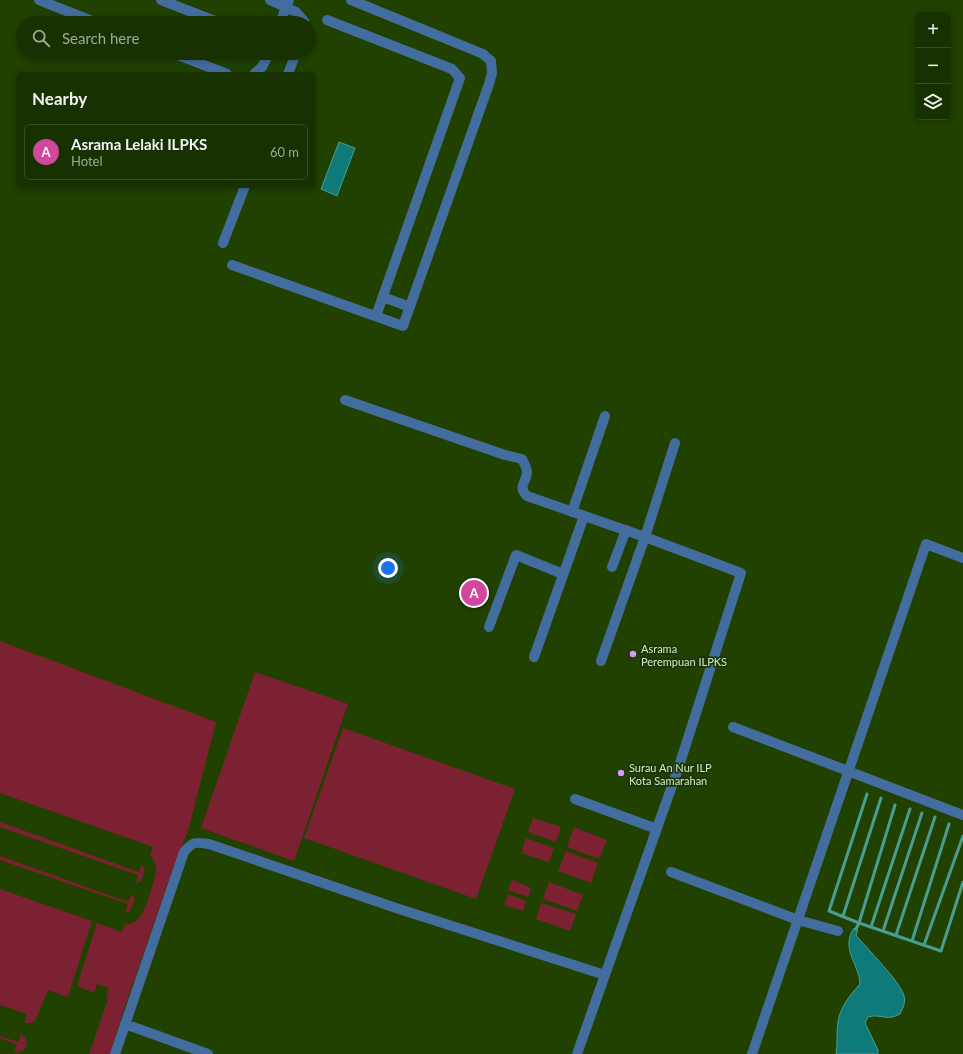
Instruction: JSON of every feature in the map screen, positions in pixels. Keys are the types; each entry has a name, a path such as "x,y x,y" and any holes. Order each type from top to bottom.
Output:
{"street":[{"path":"39,0 79,16"},
{"path":"161,0 202,16"},
{"path":"270,0 288,3 300,16"},
{"path":"232,265 403,326 489,84 492,73 491,61 483,54 351,0"},
{"path":"283,16 288,3"},
{"path":"327,20 452,69 460,78 384,297 376,316"},
{"path":"191,60 222,72"},
{"path":"256,72 262,67 266,60"},
{"path":"289,72 293,60"},
{"path":"223,243 244,188"},
{"path":"384,297 410,307"},
{"path":"345,400 505,455 522,459 527,472 522,486 523,493 527,496 645,536 741,573 682,759 577,1054"},
{"path":"572,512 605,416"},
{"path":"601,661 645,536 675,443"},
{"path":"534,657 584,516"},
{"path":"612,567 626,530"},
{"path":"752,1054 926,544 963,558"},
{"path":"489,627 516,554 563,574"},
{"path":"733,727 963,815"},
{"path":"575,799 657,829"},
{"path":"115,1054 184,852 190,845 197,842 209,844 396,908 605,975"},
{"path":"671,872 798,920 838,931"},
{"path":"125,1024 208,1054"}],"shaded area":[{"path":"0,641 216,722 188,831 178,855 125,1006 110,1054 89,1054 108,999 106,997 109,988 97,984 94,993 77,986 97,923 122,932 125,924 135,922 141,915 150,894 156,872 154,861 150,854 153,847 0,793"},
{"path":"255,672 348,704 294,861 201,828"},
{"path":"343,728 515,789 476,899 304,838"},
{"path":"533,818 561,827 556,842 528,832"},
{"path":"0,822 139,872 142,864 145,869 141,881 136,884 138,875 0,827"},
{"path":"574,827 607,840 599,859 567,847"},
{"path":"526,838 554,848 549,862 521,853"},
{"path":"566,851 598,863 591,883 558,871"},
{"path":"0,856 128,902 132,894 135,899 130,911 125,913 128,904 0,860"},
{"path":"512,880 531,888 528,897 508,890"},
{"path":"549,882 583,895 577,911 543,899"},
{"path":"0,889 92,921 68,997 48,990 35,1021 30,1023 25,1023 27,1014 0,1005"},
{"path":"508,894 526,901 523,911 504,905"},
{"path":"541,903 576,914 570,931 536,919"},
{"path":"21,1034 26,1039 27,1043 24,1050 17,1053 14,1052 17,1045 0,1038 0,1036 18,1042"}],"water":[{"path":"339,142 355,148 337,196 321,189"},
{"path":"854,928 858,930 856,935 897,982 905,998 900,1014 890,1017 868,1017 865,1023 878,1050 878,1054 836,1054 837,1026 839,1016 846,1001 860,984 857,969 849,949 850,936"}],"waterway":[{"path":"867,794 829,911 859,923 895,805"},
{"path":"843,916 881,798"},
{"path":"871,927 910,809"},
{"path":"883,931 922,813"},
{"path":"896,935 935,817"},
{"path":"912,941 949,824"},
{"path":"924,945 963,836"},
{"path":"856,929 859,923 941,951 963,882"}],"place":[{"name":"Asrama Lelaki ILPKS","path":"474,593"},
{"name":"Asrama Perempuan ILPKS","path":"633,654"},
{"name":"Surau An Nur ILP Kota Samarahan","path":"621,773"}]}
